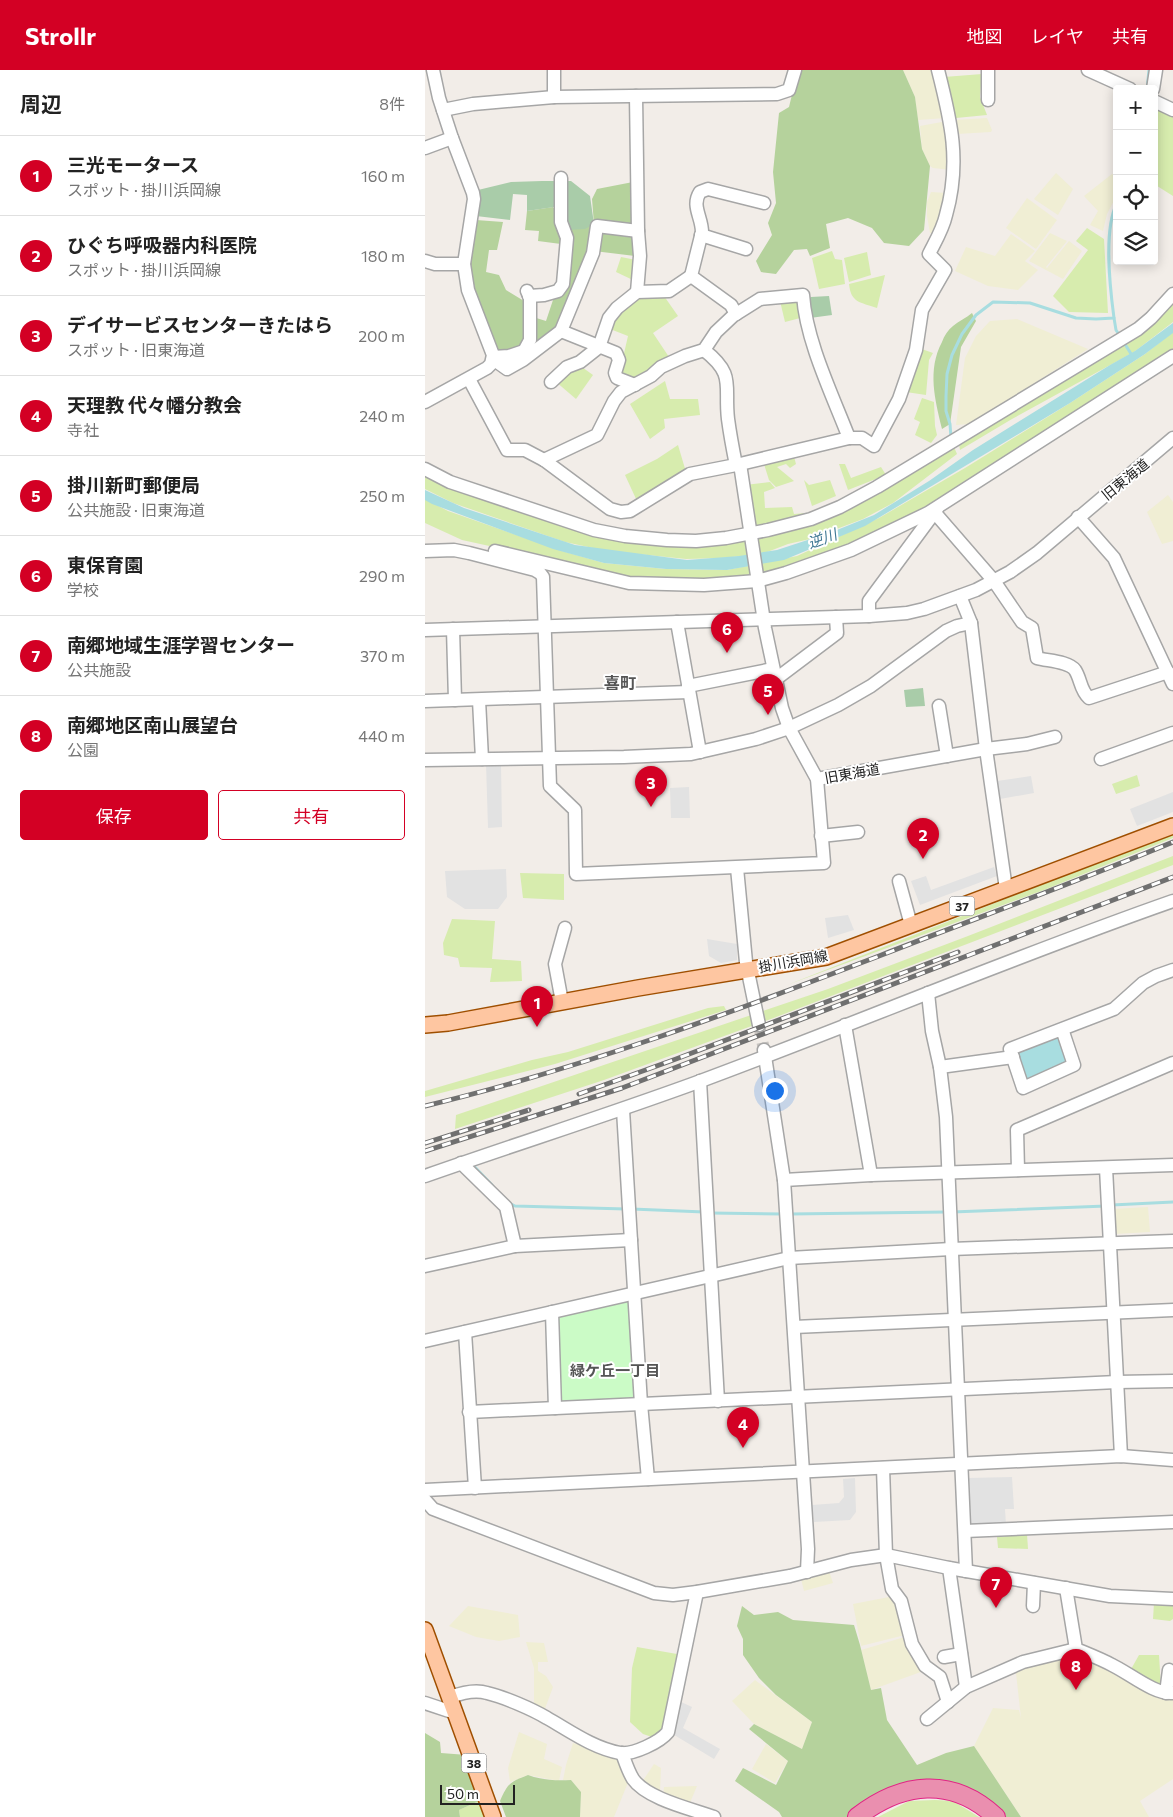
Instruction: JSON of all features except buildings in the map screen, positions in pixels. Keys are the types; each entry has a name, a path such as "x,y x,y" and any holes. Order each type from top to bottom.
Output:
{"highway":[{"path":"857,1817 872,1806 900,1792 932,1788 958,1792 983,1805 996,1817"},
{"path":"869,1817 883,1807 898,1800 916,1795 935,1795 954,1796 971,1804 988,1817"}],"main road":[{"name":"掛川浜岡線","path":"425,1025 448,1023 826,957 1173,826"},
{"name":"38","path":"426,1636 493,1817"}],"street":[{"path":"433,70 435,85 452,138 473,193 474,199 464,264 468,290 493,358 507,369 523,360 561,331 593,253 597,226 637,231"},
{"path":"554,70 554,97"},
{"path":"443,110 473,104 554,97 777,94 789,90 795,70"},
{"path":"469,379 507,450 525,450 544,460 610,510 621,512 630,511 689,474 738,465 849,438 862,438 875,446 899,399 911,366 916,350 922,310 945,270 929,254 946,216 955,172 954,147 938,70"},
{"path":"988,70 988,100"},
{"path":"1088,70 1121,85"},
{"path":"1154,85 1156,70"},
{"path":"636,96 637,231 640,256 637,292"},
{"path":"1158,103 1173,110"},
{"path":"425,148 452,138"},
{"path":"493,358 509,356 524,351 529,340 528,293 544,295 558,291 563,284 567,238 561,222 561,178"},
{"path":"551,382 567,367 579,362 599,347 609,318 617,308 637,292 669,291 691,276 702,225 695,207 696,197 699,192 708,189 764,203"},
{"path":"701,235 746,249"},
{"path":"425,261 435,264 464,264"},
{"path":"691,276 731,304 736,314"},
{"path":"425,469 449,482 594,530 625,536 696,541 750,535 811,519 877,488 1129,334 1151,318 1173,294"},
{"path":"544,460 597,436 614,401 621,392 651,376 661,367 703,350 715,332 736,314 760,299 803,296 811,338 849,438"},
{"path":"561,331 616,354 619,360 615,373 617,378 635,385"},
{"path":"703,350 718,361 727,378 728,417 738,465 763,619 782,708 789,728 817,779"},
{"path":"469,553 481,548 629,583 704,585 757,578 819,562 888,534 937,510 1173,356"},
{"path":"425,402 487,368 493,358"},
{"name":"旧東海道","path":"425,630 869,616 907,613 940,604 960,596 994,581 1024,563 1173,438"},
{"path":"937,510 994,581 1022,622 1032,628 1037,658 1068,665 1075,670 1084,693 1089,698 1170,671 1114,558 1078,517"},
{"path":"869,616 869,601 937,510"},
{"path":"425,551 454,550 469,553 540,573 543,577 550,758"},
{"path":"960,596 971,623 986,749 1007,889"},
{"path":"425,701 547,697 689,689 775,674 837,633 836,617"},
{"path":"677,622 700,752"},
{"path":"425,760 641,756 700,752 756,739 789,728 838,705 871,686 951,628 971,623"},
{"path":"453,629 455,700"},
{"path":"479,700 481,759"},
{"path":"939,706 947,756"},
{"path":"1101,759 1173,733"},
{"name":"旧東海道","path":"550,758 550,786 575,810 576,874 737,868 823,863 817,779 986,749 1027,744 1055,737"},
{"path":"821,836 858,832"},
{"path":"737,868 747,970 759,1025"},
{"path":"899,881 911,925"},
{"path":"425,1176 623,1110 765,1053 845,1025 1092,929 1173,901"},
{"path":"561,1002 555,964 565,928"},
{"path":"1062,1029 1074,1065 1023,1088 1010,1049 1062,1029 1114,1009 1143,983 1173,970"},
{"path":"928,993 932,1031 940,1067 946,1117 966,1571"},
{"path":"845,1025 871,1175"},
{"path":"765,1053 784,1180 808,1549 807,1572"},
{"path":"940,1067 1013,1057"},
{"path":"1018,1170 1017,1130 1172,1066"},
{"path":"699,1081 718,1401"},
{"path":"623,1110 641,1404 648,1479"},
{"path":"461,1163 507,1207 515,1246"},
{"path":"784,1180 871,1175 1173,1165"},
{"path":"1106,1168 1121,1456"},
{"path":"425,1266 515,1246 631,1240"},
{"path":"425,1341 789,1258 1173,1240"},
{"path":"794,1327 1173,1310"},
{"path":"552,1312 555,1408"},
{"path":"465,1332 475,1488"},
{"path":"469,1412 1173,1381"},
{"path":"425,1490 1121,1456 1173,1460"},
{"path":"883,1468 886,1555 892,1589 901,1601 911,1644 925,1666 940,1677 948,1702"},
{"path":"425,1500 433,1509 654,1593 673,1596 807,1572 851,1560 886,1555 1110,1596 1173,1599"},
{"path":"965,1531 1173,1522"},
{"path":"949,1568 966,1687"},
{"path":"1033,1606 1034,1583"},
{"path":"1066,1588 1076,1649"},
{"path":"425,1702 449,1711 452,1703 469,1692 488,1693 545,1717 581,1738 622,1753 647,1747 662,1740 668,1732 697,1592"},
{"path":"932,1719 966,1687 1023,1662 1076,1649 1112,1664 1148,1686 1170,1693 1169,1670"},
{"path":"944,1657 961,1654"},
{"path":"622,1753 633,1780 649,1792 677,1805 714,1817"}],"shaded area":[{"path":"903,70 932,70 946,118 918,120 915,97"},
{"path":"987,118 992,130 991,132 957,134 954,120"},
{"path":"947,121 951,170 930,166 922,149 920,126"},
{"path":"1056,173 1073,189 1058,215 1034,199"},
{"path":"1113,174 1113,203 1107,214 1103,231 1090,225 1098,211 1084,196"},
{"path":"931,192 947,193 935,235 930,233 927,216 927,202"},
{"path":"1027,198 1057,220 1036,249 1006,228"},
{"path":"1050,233 1067,241 1047,268 1069,241 1082,251 1063,279 1029,261"},
{"path":"1011,234 1035,251 1025,261 1038,270 1018,290 988,286 955,271 966,247 995,256"},
{"path":"1017,319 1088,349 970,424 956,425 965,358 976,336 990,321"},
{"path":"1168,495 1173,502 1173,541 1162,544 1147,512"},
{"path":"486,764 501,764 502,827 488,828"},
{"path":"1031,776 1034,793 1000,799 997,781"},
{"path":"689,787 690,818 671,818 670,788"},
{"path":"1173,792 1173,812 1137,826 1130,809"},
{"path":"994,867 997,876 920,905 911,881 926,876 931,890"},
{"path":"506,869 507,897 498,909 465,909 447,897 445,871"},
{"path":"848,915 854,930 828,938 825,918"},
{"path":"707,939 737,944 737,960 721,963 709,956"},
{"path":"1148,1207 1150,1232 1115,1234 1113,1209"},
{"path":"1012,1477 1014,1509 1005,1509 1006,1525 969,1526 968,1478"},
{"path":"855,1478 856,1512 850,1520 814,1522 812,1505 839,1503 844,1497 843,1479"},
{"path":"829,1571 833,1583 804,1591 801,1579"},
{"path":"894,1596 909,1634 861,1646 853,1604"},
{"path":"468,1606 518,1615 520,1637 499,1641 476,1637 449,1626"},
{"path":"908,1636 929,1669 871,1690 861,1650"},
{"path":"526,1642 544,1643 548,1662 538,1662 538,1671 546,1676 553,1687 543,1714 534,1706 534,1668"},
{"path":"1076,1653 1173,1693 1173,1779 1140,1801 1149,1817 1021,1817 974,1746 993,1708 1019,1710 1021,1718 1016,1673 1025,1665"},
{"path":"755,1680 812,1722 802,1749 754,1724 732,1701"},
{"path":"679,1701 692,1707 683,1728 720,1749 714,1759 671,1733"},
{"path":"519,1732 547,1744 544,1759 562,1767 559,1781 528,1775 510,1782 508,1768"},
{"path":"573,1743 615,1756 629,1780 614,1817 580,1817 581,1792 571,1780 563,1780"},
{"path":"766,1744 788,1761 775,1783 752,1769"},
{"path":"654,1764 661,1768 660,1793 642,1782"},
{"path":"697,1786 689,1805 663,1797 664,1787"}],"green space":[{"path":"798,70 903,70 915,97 922,149 930,166 924,230 909,246 884,243 872,228 848,218 826,224 830,248 810,256 807,249 794,250 776,274 761,272 756,261 772,235 768,223 776,203 773,172 779,113 789,107"},
{"path":"982,74 980,97 987,115 956,118 944,77"},
{"path":"1158,110 1173,117 1173,196 1158,187"},
{"path":"571,181 590,196 594,224 585,229 567,230 554,207 527,211 527,195 513,194 510,220 476,216 478,190 511,182"},
{"path":"633,182 635,256 594,251 563,320 543,342 501,359 479,308 469,261 476,220 503,222 497,250 489,250 486,272 499,275 506,290 524,301 533,317 546,321 554,297 563,284 561,244 538,241 539,231 525,230 527,211 553,207 557,212 594,224 592,199 597,189"},
{"path":"1087,228 1104,239 1108,313 1069,312 1053,296 1088,250 1076,241"},
{"path":"832,251 835,259 842,260 845,284 819,289 812,258"},
{"path":"867,252 871,275 849,282 844,258"},
{"path":"621,257 636,260 635,281 616,272"},
{"path":"885,275 877,308 861,303 854,298 849,284"},
{"path":"639,293 664,296 678,316 653,333 669,357 634,379 619,375 628,336 610,329 614,312"},
{"path":"829,296 832,315 810,318 807,300 811,297"},
{"path":"797,299 804,317 785,322 780,301"},
{"path":"1173,301 1173,322 1134,352 960,450 959,444"},
{"path":"972,313 976,321 961,347 950,424 942,429 934,385 937,353 949,329"},
{"path":"1173,332 1173,354 1142,370 973,477 889,533 750,579 649,581 462,540 425,523 425,499 448,511 562,551 604,563 666,569 727,570 797,556 879,518 965,468 1145,354"},
{"path":"919,348 933,353 929,360 926,395 906,392"},
{"path":"579,365 593,375 576,399 555,381"},
{"path":"665,381 670,399 698,399 700,415 664,419 665,428 650,439 630,404"},
{"path":"922,398 934,402 937,435 931,443 915,435 920,422 914,419"},
{"path":"678,445 686,472 637,501 625,475 657,459"},
{"path":"954,447 957,454 893,503 863,519 810,539 788,544 762,554 722,558 686,559 621,554 565,542 453,503 425,489 425,472 620,537 770,536 806,524 882,489"},
{"path":"793,453 796,464 790,468 786,464 777,467 794,481 776,487 769,480 763,461"},
{"path":"839,464 845,464 851,478 881,467 886,475 848,490"},
{"path":"804,480 809,485 830,480 836,496 812,506"},
{"path":"770,482 775,488 764,492 765,508 792,507 794,514 806,513 805,517 752,529 745,485"},
{"path":"923,688 925,706 906,707 904,690"},
{"path":"1137,775 1140,786 1116,794 1112,784"},
{"path":"1173,833 1173,838 1044,890 787,985"},
{"path":"1173,856 1173,865 771,1019 604,1080 455,1129 456,1115 828,989"},
{"path":"520,873 564,874 564,900 523,898"},
{"path":"452,919 495,921 492,959 521,961 522,981 490,982 492,968 460,967 458,958 444,955 443,943"},
{"path":"724,1006 726,1010 555,1064 425,1097 425,1091 532,1060 568,1052 708,1008"},
{"path":"626,1300 630,1304 635,1398 632,1400 563,1404 559,1398 556,1320 559,1316"},
{"path":"1027,1534 1028,1549 998,1548 997,1537"},
{"path":"1154,1603 1173,1606 1173,1619 1170,1621 1153,1619"},
{"path":"742,1606 754,1615 778,1612 793,1620 854,1625 871,1690 881,1688 887,1720 917,1765 946,1753 974,1746 1021,1817 997,1817 945,1788 856,1817 782,1817 779,1812 735,1781 743,1768 776,1785 788,1761 749,1729 754,1724 802,1749 812,1722 776,1695 759,1678 743,1655 743,1639 737,1626"},
{"path":"637,1647 677,1654 663,1731 655,1738 643,1734 630,1722 632,1668"},
{"path":"1139,1655 1159,1655 1161,1688 1130,1671"},
{"path":"425,1733 440,1742 441,1753 467,1755 479,1801 459,1810 460,1817 425,1817"},
{"path":"528,1775 549,1780 571,1780 581,1792 580,1817 506,1817 500,1801 503,1795 510,1784"},
{"path":"479,1801 484,1817 460,1817 459,1810"},
{"path":"909,1801 953,1801 979,1817 878,1817"}],"water":[{"name":"逆川","path":"1173,323 1173,333 1145,354 1070,403 865,526 784,560 727,570 666,569 604,563 553,549 425,500 425,490 464,508 575,545 687,560 739,556 777,550 832,532 874,515 929,481 973,450 1135,351"},
{"path":"1055,1038 1060,1040 1067,1063 1030,1079 1025,1078 1016,1056 1019,1052"}],"waterway":[{"path":"1147,85 1149,70"},
{"path":"951,438 950,424 946,411 946,396 947,374 952,355 962,334 976,315 993,302 1030,303 1076,318 1114,318 1109,276 1109,243 1113,214"},
{"path":"1114,318 1116,330 1120,336"},
{"path":"1123,341 1133,357"},
{"path":"471,1163 492,1185"},
{"path":"1112,1205 1173,1202"},
{"path":"511,1204 515,1206 626,1209"},
{"path":"952,1212 1106,1206"},
{"path":"632,1209 704,1212"},
{"path":"790,1214 946,1212"},
{"path":"710,1213 783,1214"}],"tunnel":[{"path":"759,1025 764,1050"}],"railway":[{"path":"425,1106 540,1075 711,1019 1026,900 1173,842"},
{"path":"425,1151 622,1088 1173,877"},
{"path":"579,1094 958,952"},
{"path":"425,1143 529,1110"}],"place":[{"name":"東保育園","path":"727,653"},
{"name":"掛川新町郵便局","path":"768,715"},
{"name":"デイサービスセンターきたはら","path":"651,807"},
{"name":"ひぐち呼吸器内科医院","path":"923,859"},
{"name":"三光モータース","path":"537,1027"},
{"name":"天理教 代々幡分教会","path":"743,1448"},
{"name":"南郷地域生涯学習センター","path":"996,1608"},
{"name":"南郷地区南山展望台","path":"1076,1690"}],"district":[{"name":"喜町","path":"620,682"},
{"name":"緑ケ丘一丁目","path":"615,1370"}]}
